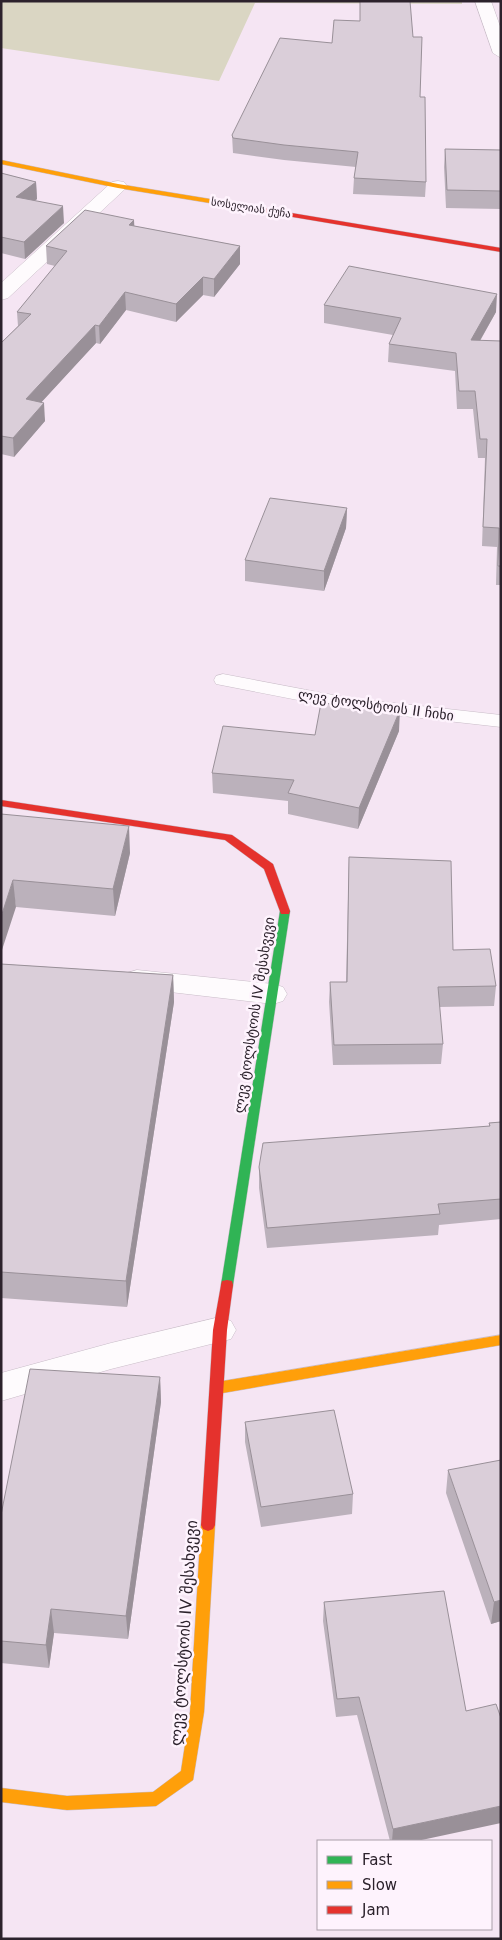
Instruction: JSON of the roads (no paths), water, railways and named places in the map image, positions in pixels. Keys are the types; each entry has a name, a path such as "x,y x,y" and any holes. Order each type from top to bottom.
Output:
{"street":[{"path":"483,1 501,53"},
{"name":"სოსელიას ქუჩა","path":"1,162 118,186 501,250"},
{"path":"1,294 118,186"},
{"name":"ლევ ტოლსტოის IV შესახვევი","path":"1,803 228,838 269,867 285,910 220,1330 197,1712 188,1775 156,1799 67,1803 1,1795"},
{"path":"108,977 273,994"},
{"path":"1,1387 111,1356 220,1330"},
{"path":"217,1388 501,1340"}],"lane":[{"name":"ლევ ტოლსტოის II ჩიხი","path":"223,680 349,704 501,721"}]}
